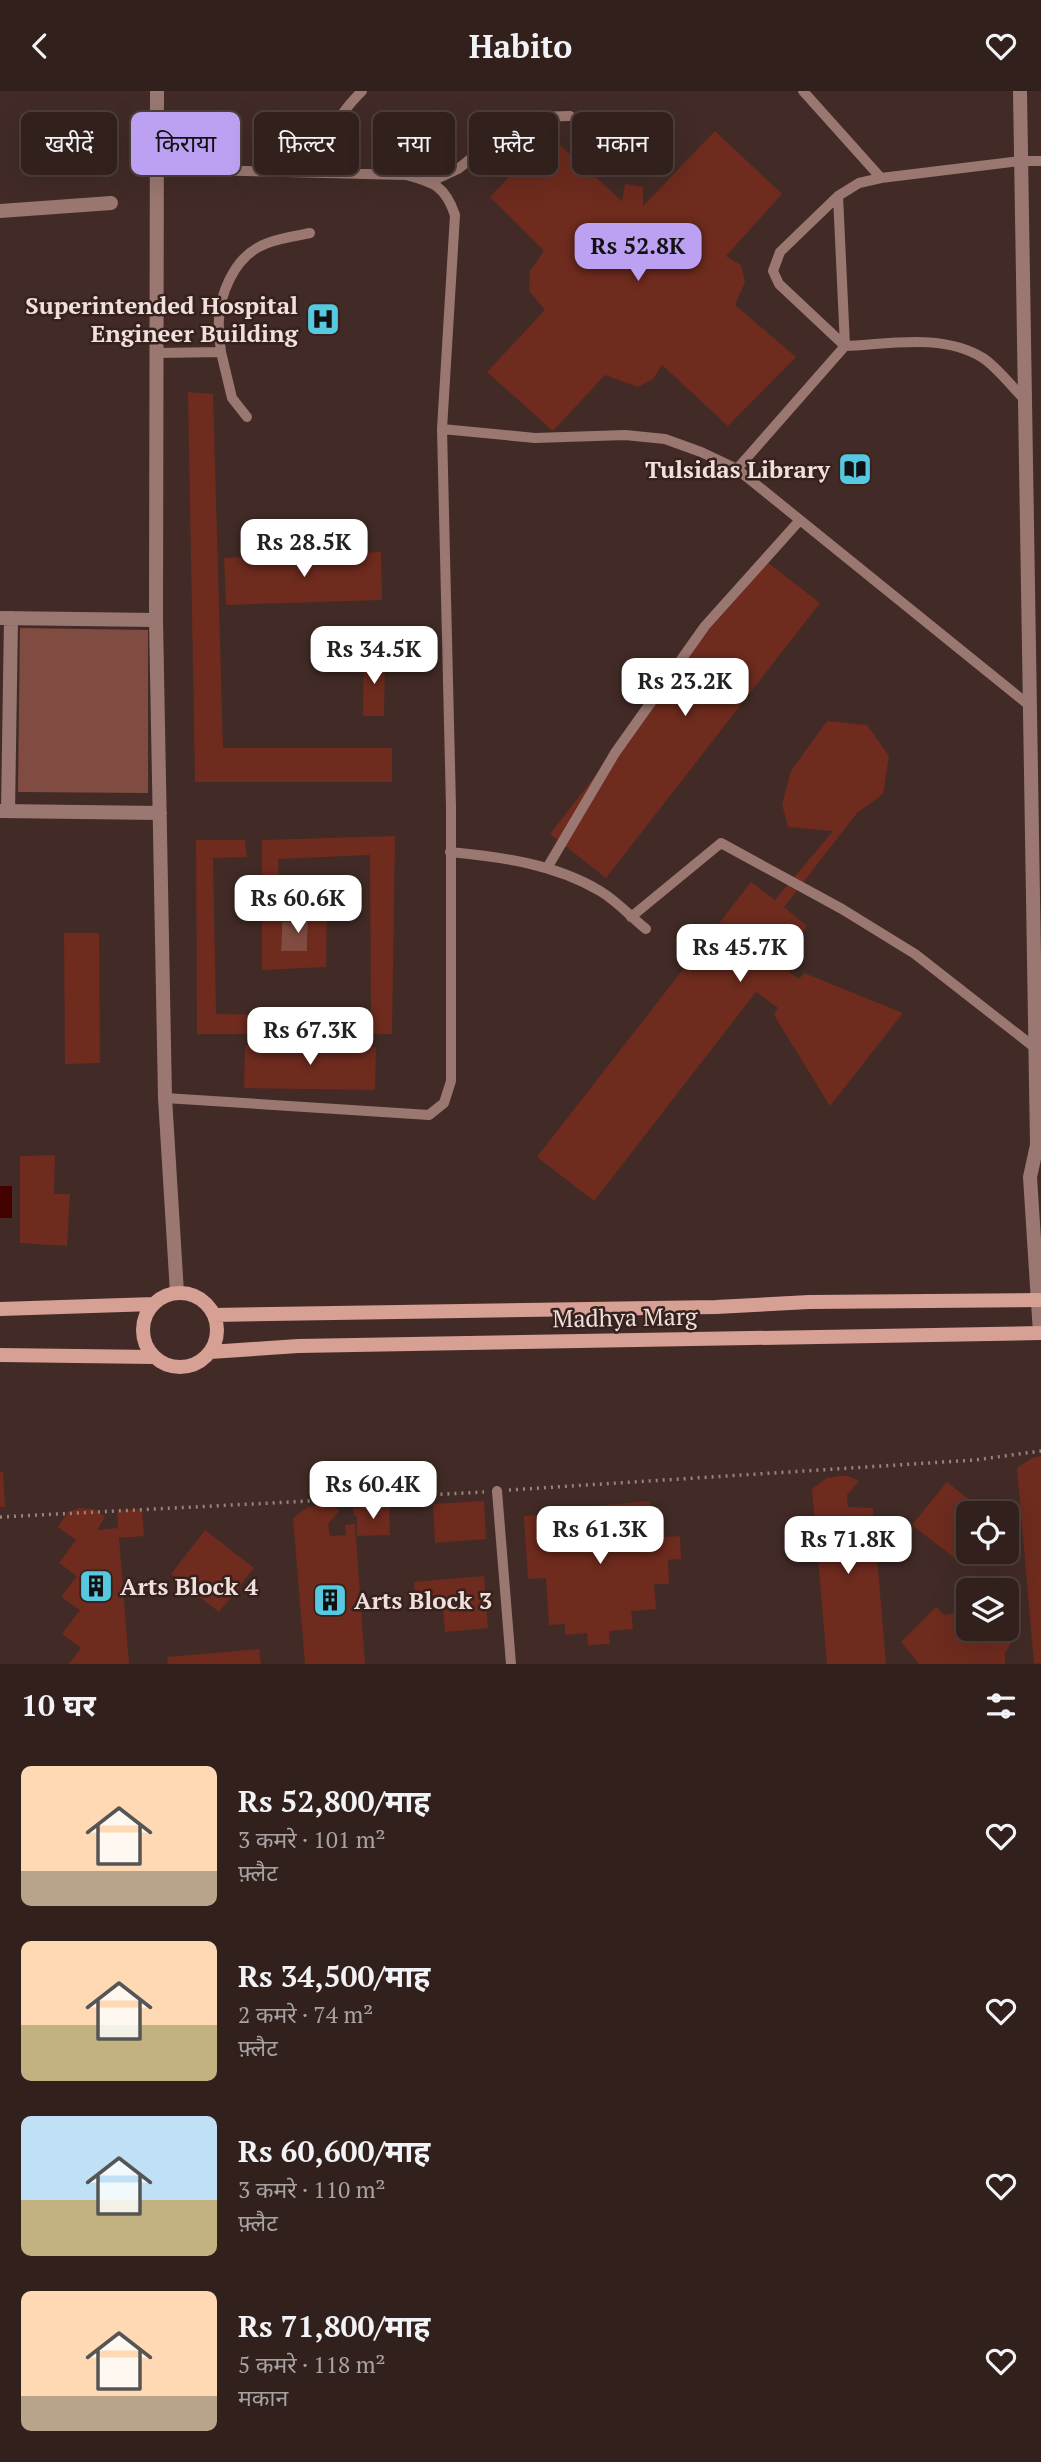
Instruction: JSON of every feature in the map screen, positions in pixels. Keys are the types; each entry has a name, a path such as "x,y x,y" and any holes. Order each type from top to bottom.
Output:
{"main road":[{"path":"0,1355 153,1357 176,1368 189,1366 201,1361 216,1340 214,1315 200,1299 177,1293 164,1296 154,1304 143,1325 143,1336 153,1357"},
{"name":"Madhya Marg","path":"214,1315 716,1307 809,1302 1040,1300"},
{"path":"0,1309 154,1304"},
{"name":"Madhya Marg","path":"210,1352 298,1346 1040,1333"}],"street":[{"path":"157,91 157,112"},
{"path":"1020,91 1025,400 1035,639 1030,706 1036,868 1034,1047 1040,1148 1030,1177 1040,1300 1040,1333"},
{"path":"158,175 156,619 165,1098 177,1293"},
{"path":"0,211 111,203"},
{"path":"156,619 5,618 4,811 160,813"}],"lane":[{"path":"345,112 362,91"},
{"path":"803,91 881,178"},
{"path":"430,182 458,169 510,127 532,117 570,116"},
{"path":"1025,400 985,359 960,346 933,342 845,346 779,284 773,271 780,253 838,196 859,183 1020,161 1041,161"},
{"path":"165,1098 429,1115 444,1103 451,1080 450,852 442,429 455,215 448,196 430,182 406,175 359,174"},
{"path":"737,469 845,346 838,196"},
{"path":"247,417 232,398 221,352 219,317 228,283 238,264 256,249 277,240 310,233"},
{"path":"157,353 221,352"},
{"path":"442,429 535,438 625,435 665,439 701,452 737,469 1030,706"},
{"path":"547,868 615,753 705,627 800,520"},
{"path":"631,917 722,843 842,909 915,954 1034,1047"},
{"path":"450,852 533,864 571,876 602,892 646,929"},
{"path":"497,1491 511,1664"}],"path":[{"path":"0,1517 497,1491 975,1460 1041,1451"}],"shaded area":[{"path":"20,628 148,630 148,793 18,792"},
{"path":"282,922 308,922 307,951 281,951"},
{"path":"0,1186 12,1186 12,1218 0,1218"}],"building":[{"path":"715,131 782,194 726,256 741,265 745,282 735,305 796,357 728,426 662,365 653,379 638,387 605,375 553,431 487,372 545,310 529,291 530,271 544,251 490,197 511,175 558,175 558,143 572,156 572,175 593,175 622,201 625,184 643,187 643,206"},
{"path":"188,392 213,394 223,748 392,748 392,782 195,782"},
{"path":"381,552 382,600 226,605 224,558"},
{"path":"763,559 820,603 606,878 550,834"},
{"path":"364,656 385,657 384,716 363,716"},
{"path":"827,721 867,725 889,756 883,794 857,813 784,907 807,926 778,964 799,979 804,973 903,1013 830,1106 774,1015 778,1008 756,992 594,1201 537,1157 751,882 775,900 833,831 788,827 782,804 791,771"},
{"path":"395,836 392,1034 197,1034 196,840 245,840 247,857 213,858 216,1014 371,1017 370,855 278,859 280,905 327,906 326,967 262,970 262,840","holes":["282,922 308,922 307,951 281,951"]},
{"path":"64,933 99,933 100,1063 65,1064"},
{"path":"245,1045 376,1047 375,1090 244,1088"},
{"path":"55,1155 54,1194 70,1194 67,1246 20,1243 20,1156"},
{"path":"1041,1456 1041,1663 1034,1664 1017,1468 1032,1458"},
{"path":"0,1472 3,1472 5,1507 0,1507"},
{"path":"840,1476 859,1481 847,1495 848,1507 873,1508 886,1664 827,1664 812,1489 827,1478"},
{"path":"947,1482 971,1501 956,1501 956,1559 912,1525"},
{"path":"484,1501 486,1539 435,1543 433,1504"},
{"path":"650,1501 651,1513 663,1512 665,1537 680,1536 681,1559 668,1560 669,1584 654,1584 656,1609 631,1611 633,1629 609,1631 610,1644 588,1645 587,1633 565,1635 565,1624 549,1625 546,1578 528,1579 524,1516 557,1514 558,1526 582,1524 581,1507"},
{"name":"Arts Block 3","path":"329,1505 340,1510 328,1524 330,1536 346,1535 345,1525 355,1524 365,1664 305,1664 293,1518 308,1507"},
{"path":"389,1506 390,1535 357,1536 357,1516 354,1516 353,1508"},
{"name":"Arts Block 4","path":"79,1508 94,1509 105,1517 97,1530 118,1528 117,1511 142,1509 144,1536 119,1538 129,1664 69,1664 81,1648 62,1634 80,1610 61,1597 77,1576 59,1563 76,1540 58,1527 68,1512"},
{"path":"205,1530 254,1568 219,1612 171,1574"},
{"path":"484,1576 488,1628 445,1632 443,1607 416,1610 414,1582"},
{"path":"936,1607 945,1615 956,1612 956,1641 1013,1641 1005,1653 1005,1664 919,1664 901,1642"},
{"path":"259,1649 261,1664 168,1664 167,1657"}],"place":[{"name":"Superintended Hospital Engineer Building","path":"323,319"},
{"name":"Tulsidas Library","path":"855,469"},
{"name":"Arts Block 4","path":"96,1586"},
{"name":"Arts Block 3","path":"330,1600"}]}
